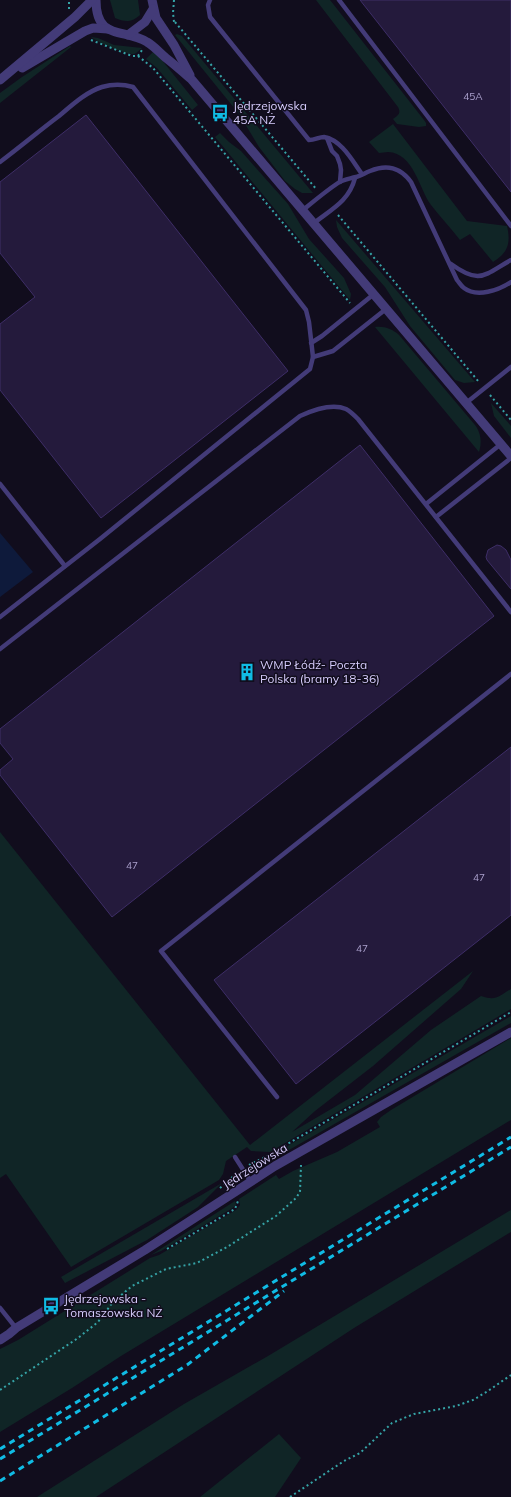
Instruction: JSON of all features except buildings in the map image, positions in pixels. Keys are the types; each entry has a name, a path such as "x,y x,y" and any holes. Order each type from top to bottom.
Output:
{"street":[{"path":"0,80 75,17 92,0"},
{"path":"96,0 97,12 100,21 108,29 113,32 135,36 149,43 192,80 511,457"},
{"path":"128,35 145,22 152,4"},
{"path":"152,4 158,22 174,45 192,80"},
{"path":"0,80 85,31 93,28 108,29"},
{"name":"Jędrzejowska","path":"0,1340 16,1328 145,1250 251,1182 511,1032"},
{"name":"Jędrzejowska","path":"0,1332 16,1328"}],"lane":[{"path":"210,0 208,5 210,17 309,140 324,137 338,143 362,174"},
{"path":"339,0 511,226"},
{"path":"0,162 77,102 94,91 104,86 125,85 133,87 306,310 313,357 310,369 0,617"},
{"path":"327,138 332,151 337,156 342,170 340,182"},
{"path":"303,210 345,179 355,178 372,170 387,168 396,169 404,173 411,182 457,280 464,288 477,292 488,292 511,282"},
{"path":"314,223 345,198 352,189 355,178"},
{"path":"449,263 466,274 485,276 511,260"},
{"path":"311,343 322,336 374,294"},
{"path":"313,357 333,351 386,309"},
{"path":"466,404 510,370"},
{"path":"0,649 300,416 315,410 333,407 346,409 358,418 510,610"},
{"path":"426,504 501,444"},
{"path":"436,517 511,457"},
{"path":"0,484 65,566"},
{"path":"277,1097 161,951 511,674"},
{"path":"235,1157 251,1182"},
{"path":"0,1308 16,1328"}],"path":[{"path":"174,0 173,13 175,22 322,196"},
{"path":"169,27 175,22"},
{"path":"89,37 95,43 132,56 138,56 149,64 356,309"},
{"path":"138,56 145,48"},
{"path":"332,208 511,420"},
{"path":"269,1155 511,1012"},
{"path":"0,1390 83,1334 98,1322 113,1302 132,1286 166,1269 197,1263 227,1247 276,1216 296,1198 300,1192 301,1165"},
{"path":"290,1497 344,1461 360,1453 392,1423 414,1414 456,1406 473,1400 511,1375"}],"green space":[{"path":"110,0 138,0 140,15 131,21 115,18"},
{"path":"316,0 330,0 424,120 426,126 419,127 397,124 393,119 399,114 398,107"},
{"path":"177,34 182,36 313,193 302,193 285,181 259,147 239,114 175,35"},
{"path":"91,37 98,38 114,45 142,48 135,54 131,54 105,45"},
{"path":"70,46 71,47 0,103 0,93"},
{"path":"153,52 161,59 198,105 192,110 157,68 146,59"},
{"path":"393,124 467,221 507,226 509,238 507,247 498,259 493,262 470,234 460,240 431,205 415,173 404,158 397,154 388,152 379,153 369,142"},
{"path":"220,133 241,151 288,204 309,239 344,278 351,294 350,300 215,137"},
{"path":"336,220 475,382 464,383 455,380 410,326 385,287 342,238 337,227"},
{"path":"375,327 388,328 399,335 475,425 479,431 479,452"},
{"path":"491,403 511,426 511,438 494,416"},
{"path":"0,832 250,1145 473,971 461,989 373,1066 315,1111 292,1132 355,1095 431,1030 481,996 494,998 511,989 511,1009 270,1152 251,1151 247,1147 226,1161 223,1174 219,1180 71,1267 6,1174 0,1178"},
{"path":"511,1016 511,1023 275,1158 289,1145"},
{"path":"511,1038 511,1120 121,1356 0,1432 0,1349 18,1340 150,1258 159,1255 236,1210 240,1205 239,1199 276,1175 279,1179 293,1171 337,1152 380,1127 377,1122 391,1110"},
{"path":"222,1183 198,1207 147,1240 65,1283 61,1277"},
{"path":"235,1201 236,1205 231,1209 161,1251 151,1255"},
{"path":"511,1210 511,1232 354,1328 96,1497 37,1497 184,1404 268,1356"},
{"path":"279,1434 301,1458 275,1497 200,1497"}],"water":[{"path":"0,533 33,572 0,597"}],"railway":[{"path":"0,1449 511,1137"},
{"path":"0,1459 511,1147"},
{"path":"0,1481 187,1365 284,1291"}],"place":[{"name":"Jędrzejowska 45A NŻ","path":"220,113"},
{"name":"WMP Łódź- Poczta Polska (bramy 18-36)","path":"247,672"},
{"name":"Jędrzejowska - Tomaszowska NŻ","path":"51,1306"}]}
